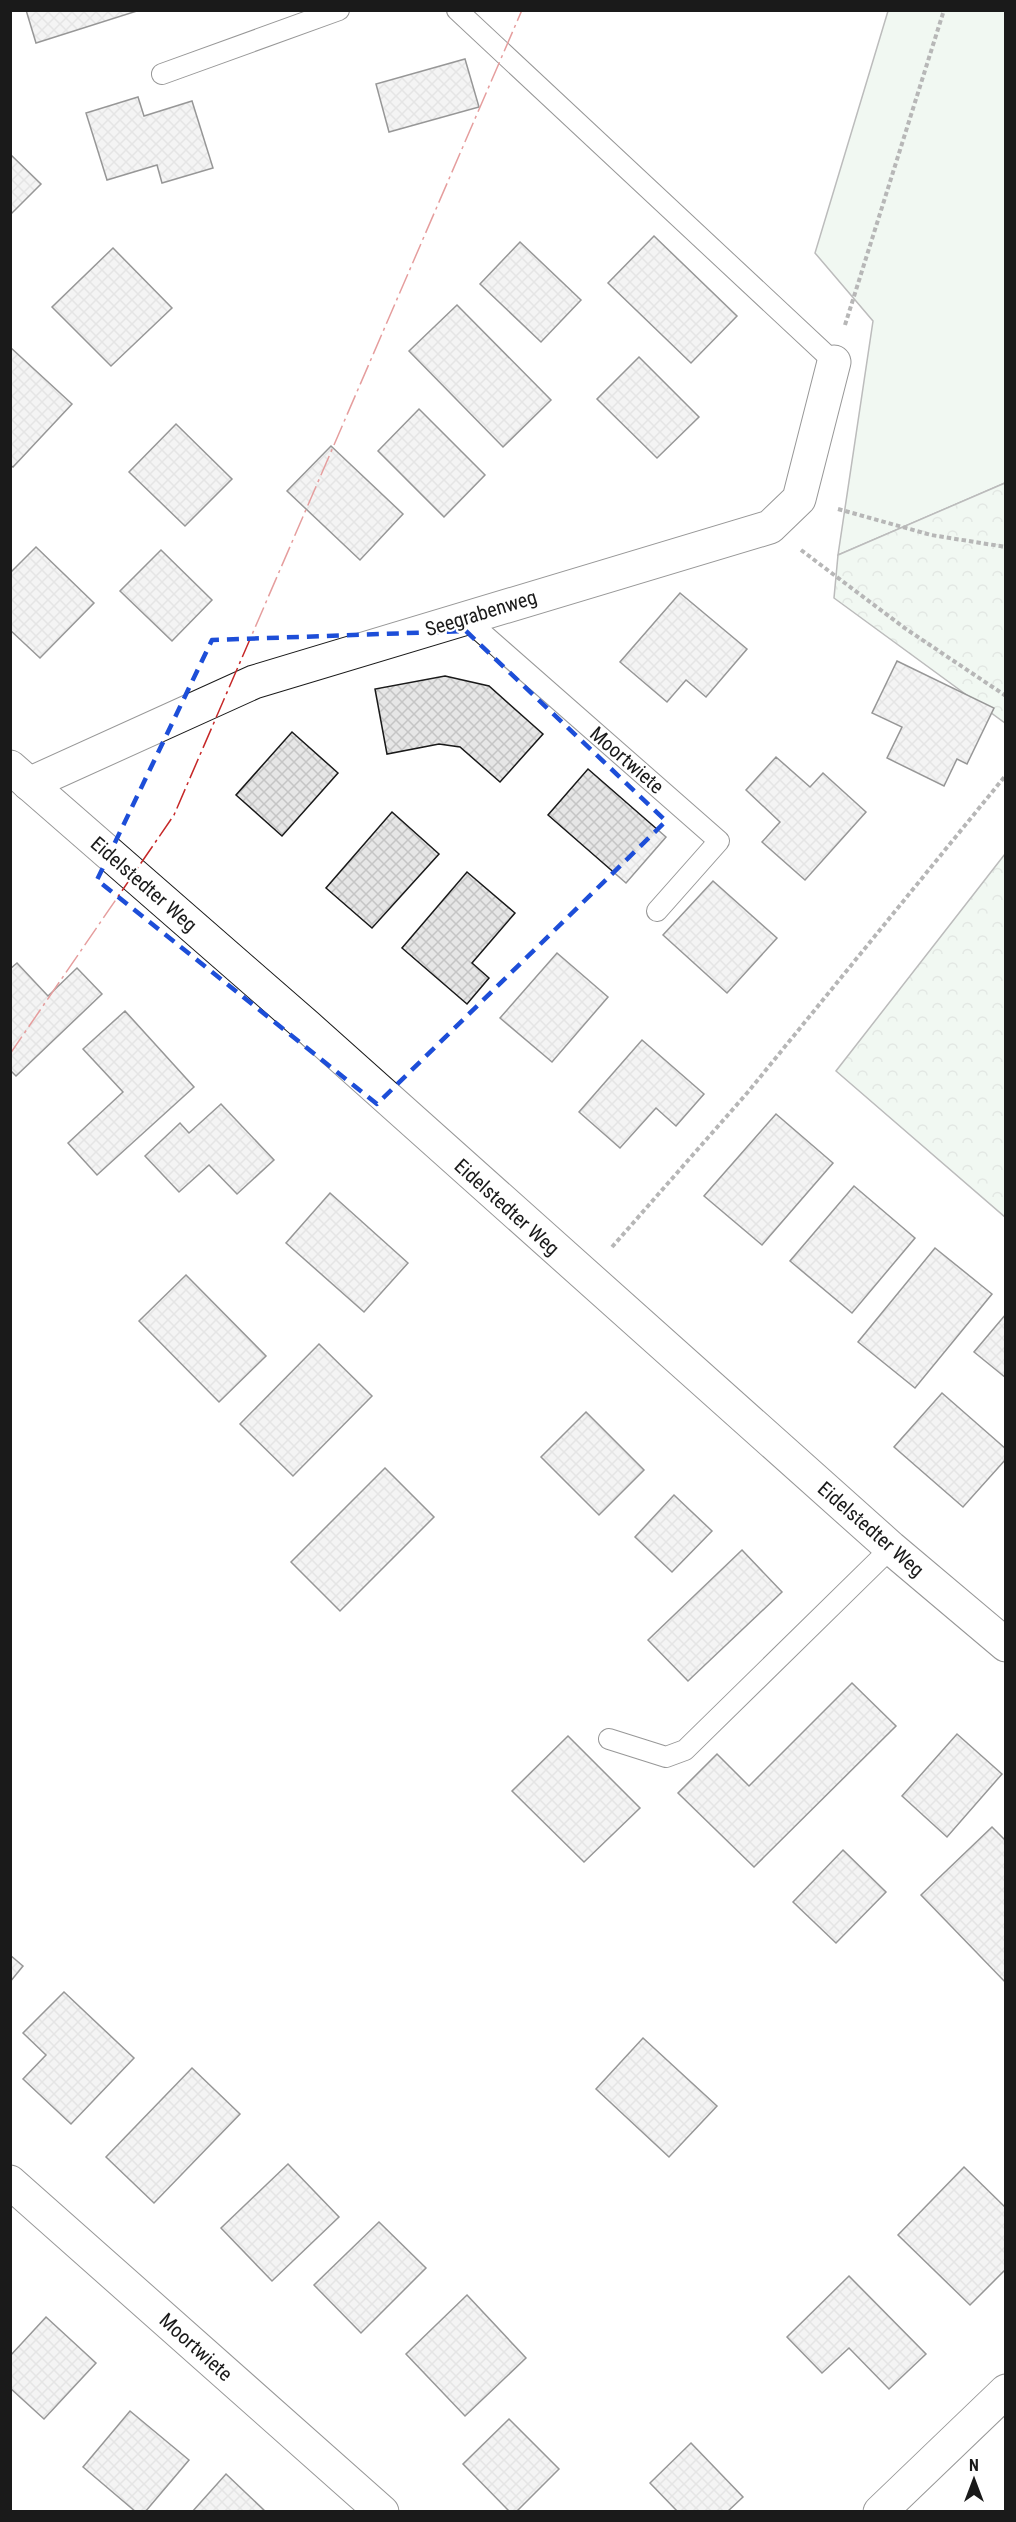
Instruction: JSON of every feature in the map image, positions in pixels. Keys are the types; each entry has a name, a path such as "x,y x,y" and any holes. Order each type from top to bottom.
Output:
{"street":[{"path":"799,499 834,362"},
{"name":"Seegrabenweg","path":"20,776 255,682 770,528 799,499"},
{"name":"Eidelstedter Weg","path":"20,776 308,1027 586,1278 891,1548 1005,1645"},
{"name":"Moortwiete","path":"10,2182 382,2511"},
{"path":"880,2511 1005,2391"}],"lane":[{"path":"162,74 339,10"},
{"path":"457,10 834,362"},
{"name":"Moortwiete","path":"465,618 719,841 657,911"},
{"path":"609,1738 646,1753 666,1757 685,1750 891,1548"}],"path":[{"path":"834,362 944,10"},
{"path":"799,499 931,535 1005,547"},
{"path":"770,528 906,629 1005,696"},
{"path":"586,1278 748,1092 1005,775"}],"highlighted area":[{"path":"466,631 666,821 377,1104 97,880 212,640"}],"green space":[{"path":"888,11 1005,11 1005,483 838,555 873,321 815,253"},
{"path":"1005,483 1005,723 834,598 838,555"},
{"path":"1005,854 1005,1217 836,1071"}],"building":[{"path":"26,10 137,10 137,11 36,43"},
{"path":"465,59 479,107 389,132 376,84"},
{"path":"138,97 144,116 192,101 213,168 162,183 157,165 107,180 86,113"},
{"path":"10,154 41,184 10,215"},
{"path":"654,236 737,316 691,363 608,283"},
{"path":"520,242 581,300 541,342 480,284"},
{"path":"113,248 172,308 111,366 52,307"},
{"path":"457,305 551,400 503,447 409,351"},
{"path":"10,347 72,404 13,467 10,465"},
{"path":"639,357 699,417 657,458 597,399"},
{"path":"419,409 485,475 444,517 378,451"},
{"path":"176,424 232,479 185,526 129,472"},
{"path":"331,446 403,514 360,560 287,491"},
{"path":"36,547 94,603 40,658 10,630 10,573"},
{"path":"161,550 212,600 172,641 120,591"},
{"path":"680,593 747,649 706,697 686,680 667,702 620,662"},
{"path":"897,661 994,708 967,764 957,759 944,786 887,758 902,727 872,713"},
{"path":"445,676 489,686 543,734 500,782 460,747 439,744 387,754 375,689"},
{"path":"292,732 338,773 282,836 236,795"},
{"path":"776,757 810,787 823,773 866,812 805,880 762,842 780,822 746,790"},
{"path":"588,769 666,837 626,883 548,815"},
{"path":"392,812 439,854 372,928 326,888"},
{"path":"467,872 515,913 472,963 489,978 467,1004 402,948"},
{"path":"713,881 777,938 727,993 663,935"},
{"path":"557,953 608,997 552,1062 500,1018"},
{"path":"17,963 48,996 77,968 102,994 16,1076 10,1070 10,969"},
{"path":"125,1011 194,1087 97,1175 68,1143 123,1092 83,1049"},
{"path":"642,1040 704,1094 676,1126 656,1108 620,1148 579,1112"},
{"path":"221,1104 274,1160 237,1194 209,1165 179,1192 145,1156 180,1123 189,1133"},
{"path":"776,1114 833,1163 762,1245 704,1196"},
{"path":"854,1186 915,1238 852,1313 790,1261"},
{"path":"330,1193 408,1263 364,1312 286,1243"},
{"path":"935,1248 992,1294 915,1388 858,1342"},
{"path":"186,1275 266,1356 219,1402 139,1321"},
{"path":"1006,1314 1006,1378 974,1352"},
{"path":"319,1344 372,1396 293,1476 240,1424"},
{"path":"942,1393 1006,1449 1006,1459 963,1507 894,1447"},
{"path":"586,1412 644,1470 599,1515 541,1457"},
{"path":"385,1468 434,1517 340,1611 291,1562"},
{"path":"674,1495 712,1531 672,1572 635,1537"},
{"path":"742,1550 782,1592 688,1681 648,1640"},
{"path":"852,1683 896,1726 754,1867 678,1793 717,1754 749,1786"},
{"path":"957,1734 1002,1774 947,1837 902,1796"},
{"path":"568,1736 640,1808 584,1862 512,1791"},
{"path":"992,1827 1006,1841 1006,1983 921,1895"},
{"path":"843,1850 886,1892 836,1943 793,1902"},
{"path":"10,1955 23,1966 10,1982"},
{"path":"64,1992 134,2058 71,2124 23,2079 46,2055 23,2033"},
{"path":"643,2038 717,2106 669,2157 596,2089"},
{"path":"192,2068 240,2114 154,2203 106,2157"},
{"path":"288,2164 339,2217 272,2281 221,2228"},
{"path":"964,2167 1006,2208 1006,2269 970,2305 898,2235"},
{"path":"379,2222 426,2268 361,2333 314,2285"},
{"path":"849,2276 926,2354 889,2389 849,2348 822,2373 787,2337"},
{"path":"467,2295 526,2358 465,2416 406,2354"},
{"path":"46,2317 96,2363 44,2419 10,2388 10,2356"},
{"path":"130,2411 189,2460 145,2512 136,2512 83,2467"},
{"path":"509,2419 559,2469 516,2512 510,2512 463,2464"},
{"path":"691,2443 743,2497 727,2512 678,2512 650,2483"},
{"path":"226,2474 266,2512 192,2512"}],"power":[{"path":"10,1054 174,815 522,10"}]}
